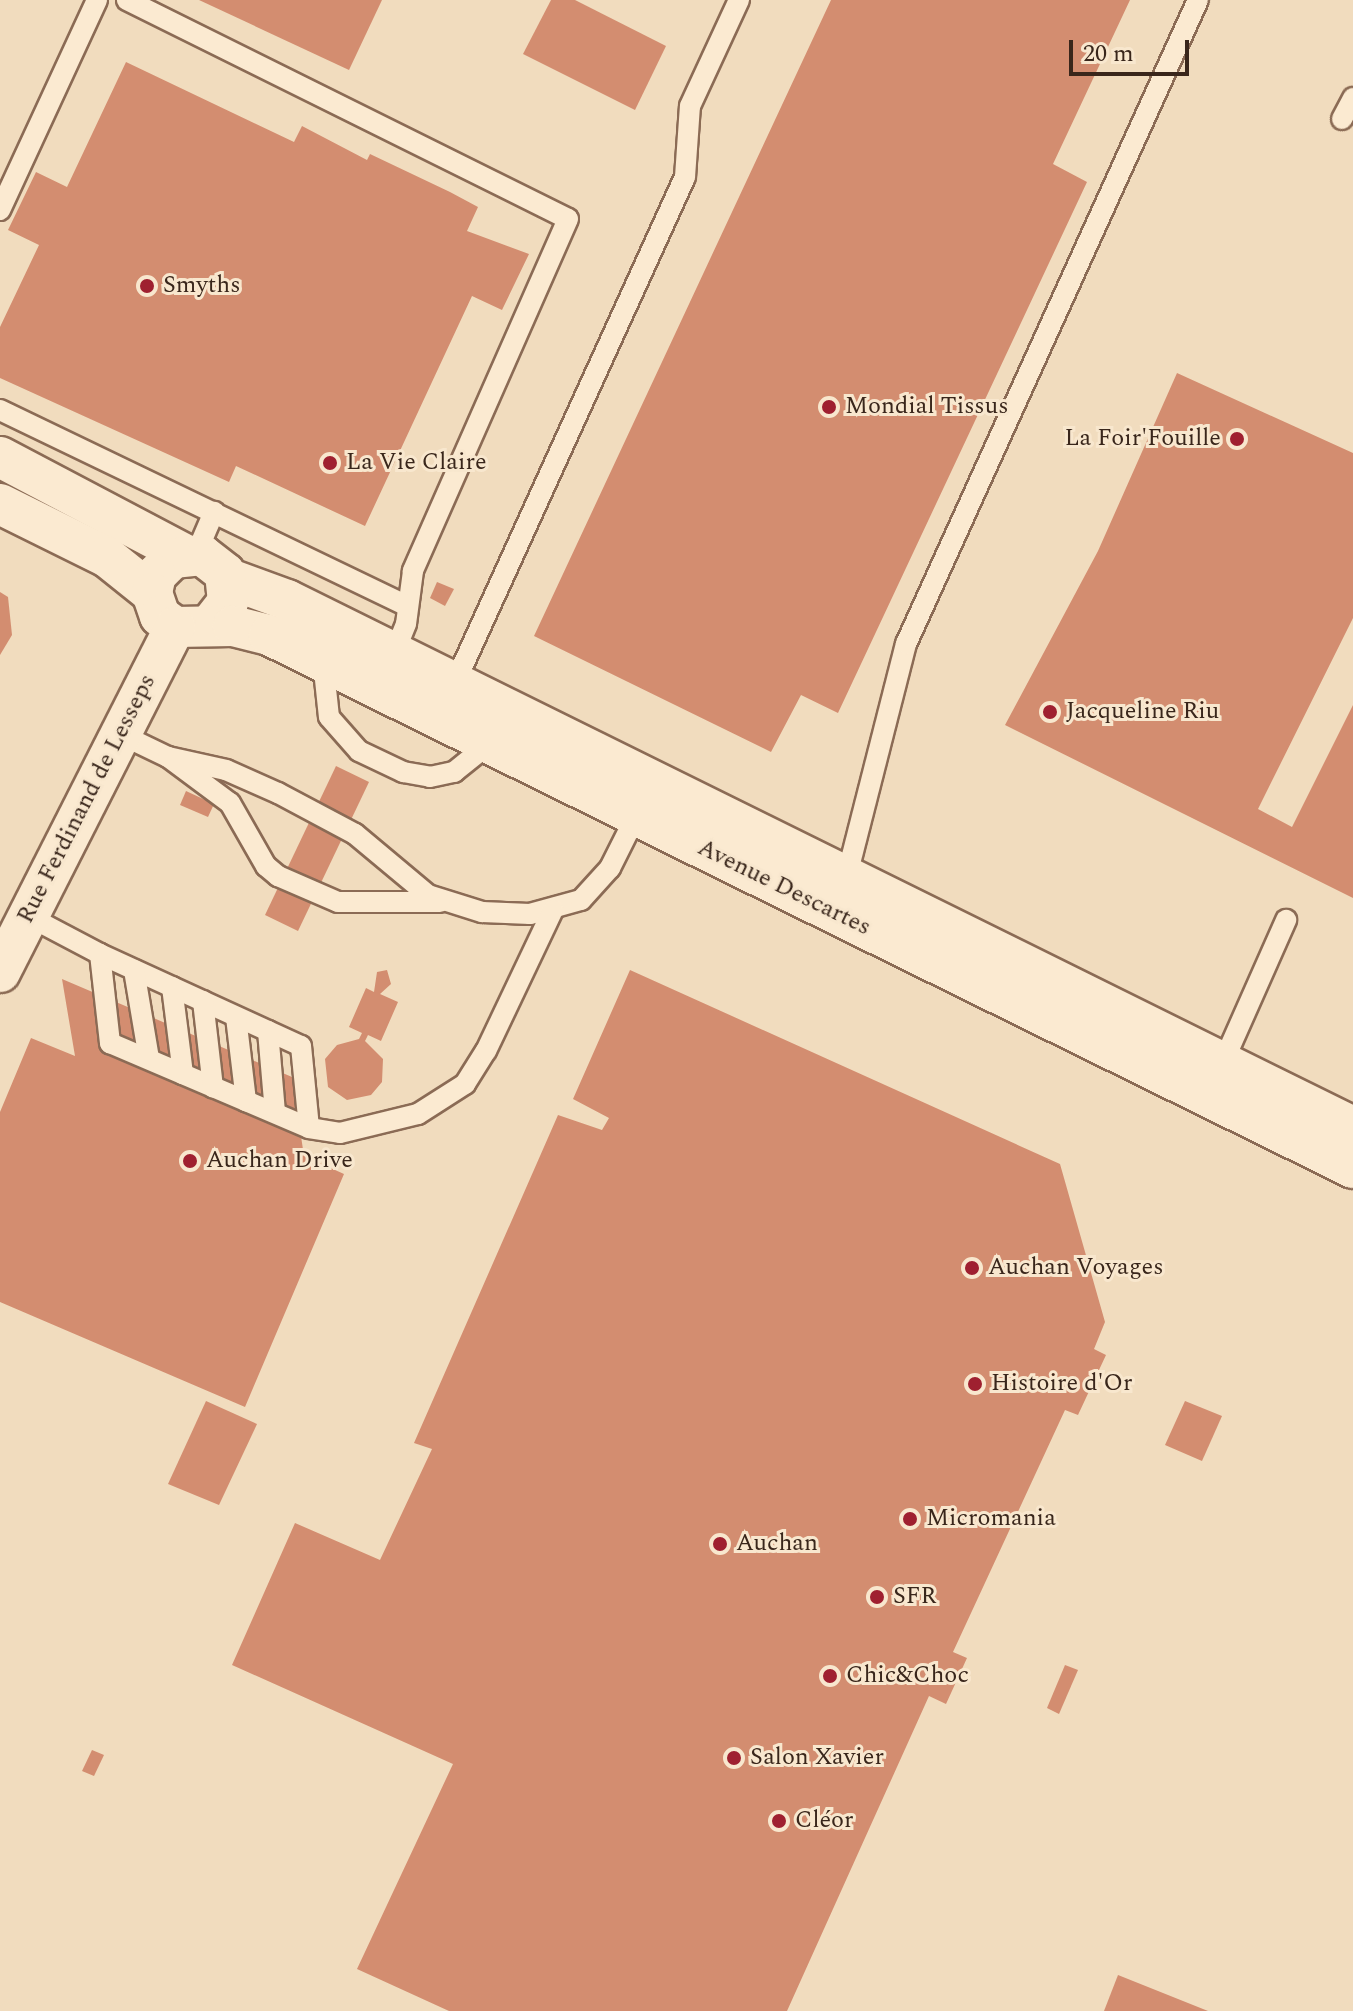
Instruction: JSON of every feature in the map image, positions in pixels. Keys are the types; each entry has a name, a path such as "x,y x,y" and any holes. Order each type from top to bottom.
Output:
{"street":[{"name":"Avenue Descartes","path":"0,457 190,554 213,560 227,578 287,600 386,671 1215,1080 1353,1168"},
{"path":"0,504 107,557 152,593 160,616 192,626 226,608 227,578"},
{"path":"152,593 163,565 190,554"},
{"name":"Avenue Descartes","path":"192,626 254,630 323,661 386,671"},
{"name":"Rue Ferdinand de Lesseps","path":"0,972 120,734 192,626"},
{"name":"Avenue Descartes","path":"446,701 490,743 645,798"},
{"name":"Avenue Descartes","path":"1215,1080 1353,1127"}],"lane":[{"path":"0,210 97,0"},
{"path":"127,0 568,219 413,571 407,606 386,671"},
{"path":"840,895 902,654 1198,0"},
{"path":"446,701 685,177 690,106 732,2"},
{"path":"1342,119 1353,98"},
{"path":"0,410 407,606"},
{"path":"190,554 214,512"},
{"path":"323,661 329,717 359,751 403,772 430,777 454,772 490,743"},
{"path":"120,734 168,757 230,803 278,876 338,902 440,902 505,914 553,910 592,892 645,798"},
{"path":"168,757 238,775 355,834 440,902"},
{"path":"100,954 110,1043 309,1128 340,1133 373,1129 451,1097 486,1051 553,910"},
{"path":"28,916 100,954 301,1046 309,1128"},
{"path":"1215,1080 1286,920"},
{"path":"134,970 149,1059"},
{"path":"172,987 183,1074"},
{"path":"203,1001 213,1087"},
{"path":"236,1017 246,1101"},
{"path":"268,1031 275,1113"}],"building":[{"path":"199,0 382,0 349,70"},
{"path":"551,0 575,0 666,46 635,110 523,54"},
{"path":"831,0 1130,0 1053,164 1087,182 838,713 801,695 771,752 534,636"},
{"path":"126,62 294,142 302,126 367,160 370,154 450,192 478,207 467,231 529,254 502,310 472,296 365,526 236,466 229,482 0,378 0,327 39,245 8,230 36,172 67,187"},
{"path":"1177,373 1353,453 1353,618 1258,809 1292,827 1353,705 1353,898 1005,725 1098,551"},
{"path":"437,582 454,589 445,606 430,598"},
{"path":"0,592 8,597 12,635 0,655"},
{"path":"336,766 369,782 298,931 265,915"},
{"path":"186,791 214,804 208,817 180,805"},
{"path":"387,970 391,984 380,994 398,1002 381,1041 368,1035 365,1041 383,1059 382,1082 371,1095 347,1100 328,1087 325,1059 337,1045 359,1039 362,1033 349,1027 366,988 374,992 377,972"},
{"path":"630,970 1060,1164 1105,1322 1094,1349 1106,1355 1078,1415 1065,1410 953,1652 967,1658 946,1704 929,1696 787,2011 449,2011 357,1969 453,1764 232,1665 295,1523 380,1560 432,1449 414,1443 558,1115 602,1130 609,1118 573,1099"},
{"path":"62,979 292,1077 304,1156 344,1174 245,1407 0,1302 0,1112 31,1038 75,1056"},
{"path":"206,1401 257,1424 219,1505 168,1484"},
{"path":"1185,1401 1222,1416 1202,1461 1165,1445"},
{"path":"1065,1665 1078,1670 1059,1714 1047,1708"},
{"path":"92,1750 104,1755 94,1776 82,1771"},
{"path":"1118,1975 1208,2011 1104,2011"}],"place":[{"name":"Smyths","path":"147,286"},
{"name":"Mondial Tissus","path":"829,407"},
{"name":"La Foir'Fouille","path":"1237,439"},
{"name":"La Vie Claire","path":"330,463"},
{"name":"Jacqueline Riu","path":"1050,712"},
{"name":"Auchan Drive","path":"190,1161"},
{"name":"Auchan Voyages","path":"972,1268"},
{"name":"Histoire d'Or","path":"975,1384"},
{"name":"Micromania","path":"910,1519"},
{"name":"Auchan","path":"720,1544"},
{"name":"SFR","path":"877,1597"},
{"name":"Chic&Choc","path":"830,1676"},
{"name":"Salon Xavier","path":"734,1758"},
{"name":"Cléor","path":"779,1821"}]}
